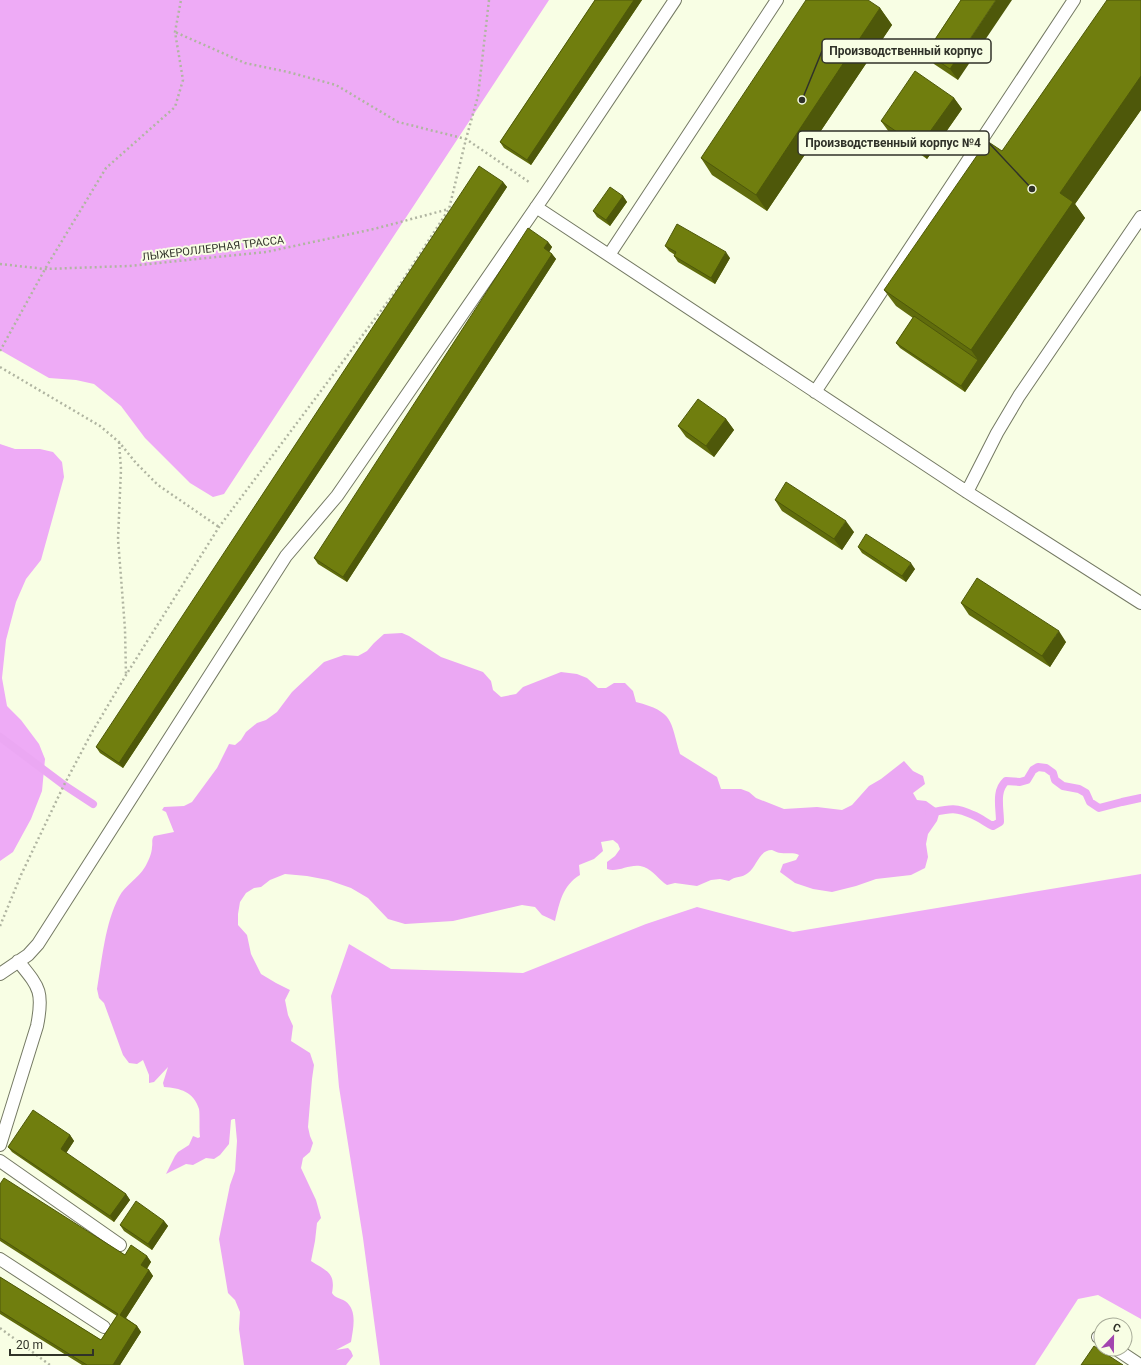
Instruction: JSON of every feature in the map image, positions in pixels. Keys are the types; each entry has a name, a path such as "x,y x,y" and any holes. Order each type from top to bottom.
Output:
{"lane":[{"path":"0,974 28,955 38,944 286,556 337,496 546,193 675,0"},
{"path":"609,255 777,0"},
{"path":"815,392 1074,0"},
{"path":"536,207 966,492 1141,603"},
{"path":"966,492 997,433 1019,396 1141,217"},
{"path":"0,1145 37,1026 41,1008 41,1001 37,987 18,961"},
{"path":"0,1161 120,1245"},
{"path":"0,1259 104,1327"},
{"path":"1128,1357 1140,1365"}],"path":[{"path":"0,351 45,269 106,168 175,107 182,80 175,32 181,0"},
{"path":"0,926 21,875 64,785 91,734 126,675 220,527 395,292 449,209 478,96 489,0"},
{"path":"175,32 245,63 288,72 336,86 398,122 466,139 509,170 546,193"},
{"name":"ЛЫЖЕРОЛЛЕРНАЯ ТРАССА","path":"0,264 45,269 128,266 266,252 374,230 449,209"},
{"path":"0,367 100,426 118,442 158,485 220,527"},
{"path":"118,442 121,469 118,540 125,629 126,675"},
{"path":"0,1328 50,1365"}],"shaded area":[{"path":"0,0 549,0 224,494 213,497 190,483 145,438 121,406 94,384 76,380 49,378 0,350"},
{"path":"0,444 15,449 40,449 53,452 62,462 64,477 41,560 26,579 16,602 6,640 2,678 7,706 21,720 39,744 45,759 42,791 31,819 13,852 0,861"},
{"path":"402,633 441,657 483,672 491,681 493,690 501,697 516,694 523,687 561,672 577,674 587,678 598,688 606,688 614,683 625,683 633,691 636,702 658,710 664,714 672,725 680,754 717,777 721,789 741,789 749,792 756,798 784,809 817,807 842,810 852,805 869,786 881,779 904,761 913,771 923,776 925,784 913,793 917,800 926,801 940,811 937,821 928,834 926,844 928,857 925,868 911,875 876,879 832,892 813,889 795,883 780,872 783,864 796,860 799,855 793,853 780,853 772,850 761,855 748,873 729,881 720,879 711,880 697,886 675,883 667,885 650,870 644,867 634,866 616,870 607,869 607,862 615,856 620,849 618,844 613,840 601,842 603,851 594,859 579,865 580,875 565,889 555,921 542,915 535,907 522,905 453,921 405,924 388,919 368,898 351,888 328,880 285,874 246,893 240,902 238,925 247,935 251,954 261,974 290,990 285,1000 288,1015 293,1026 291,1041 310,1053 314,1065 308,1127 313,1143 310,1152 303,1158 301,1168 316,1200 321,1218 317,1223 311,1261 329,1273 333,1281 332,1293 349,1305 352,1309 354,1320 351,1342 336,1350 348,1348 351,1351 353,1356 346,1365 244,1365 239,1329 240,1312 235,1300 228,1293 219,1239 230,1185 235,1171 237,1141 235,1119 231,1120 229,1144 220,1155 214,1159 206,1158 193,1165 186,1164 166,1174 178,1152 189,1145 193,1136 198,1138 200,1137 199,1109 194,1099 186,1092 176,1088 164,1087 163,1083 168,1067 154,1082 149,1083 149,1075 143,1060 137,1064 129,1063 123,1055 104,1003 99,998 97,989 107,930 114,907 119,897 139,875 147,863 154,836 174,832 166,812 162,810 164,807 184,806 192,802 217,768 229,744 235,745 241,740 246,732 257,723 266,720 277,712 292,692 324,662 344,655 358,656 367,651 384,634"},
{"path":"1141,874 1141,1319 1098,1295 1078,1299 1035,1365 380,1365 363,1238 339,1087 331,996 349,944 391,969 523,973 646,924 697,907 793,932"}],"building":[{"path":"595,0 634,0 527,160 500,142"},
{"path":"806,0 868,0 880,8 756,195 701,158"},
{"path":"961,0 996,0 950,69 926,53"},
{"path":"1107,0 1141,0 1141,76 1060,193 1073,202 971,350 884,290 987,141 1002,151"},
{"path":"915,71 954,98 919,147 881,121"},
{"path":"479,166 503,182 119,763 96,747"},
{"path":"610,187 623,196 606,220 593,211"},
{"path":"677,224 726,252 711,278 674,256 676,252 665,246"},
{"path":"528,228 548,242 544,248 552,254 343,577 314,558"},
{"path":"914,316 978,360 961,386 896,343"},
{"path":"698,399 726,419 706,446 678,426"},
{"path":"786,482 846,521 834,539 775,500"},
{"path":"866,534 911,563 902,576 858,547"},
{"path":"977,578 1059,631 1042,656 961,603"},
{"path":"33,1110 70,1135 61,1149 126,1194 110,1216 8,1147"},
{"path":"4,1178 125,1255 131,1245 147,1256 141,1265 149,1270 120,1315 137,1326 113,1365 87,1365 0,1311 0,1277 101,1340 118,1314 0,1238 0,1184"},
{"path":"136,1201 164,1221 148,1244 120,1225"},
{"path":"1093,1347 1093,1357 1111,1357 1123,1365 1081,1365"}],"waterway":[{"path":"0,737 64,785 93,804"},
{"path":"929,813 951,809 961,810 976,816 993,826 1000,822 999,795 1000,790 1006,781 1020,782 1027,780 1033,770 1038,767 1046,768 1053,773 1055,780 1063,786 1079,789 1086,793 1090,802 1099,808 1141,798"}],"place":[{"name":"Производственный корпус","path":"802,100"},
{"name":"Производственный корпус №4","path":"1032,189"}]}
